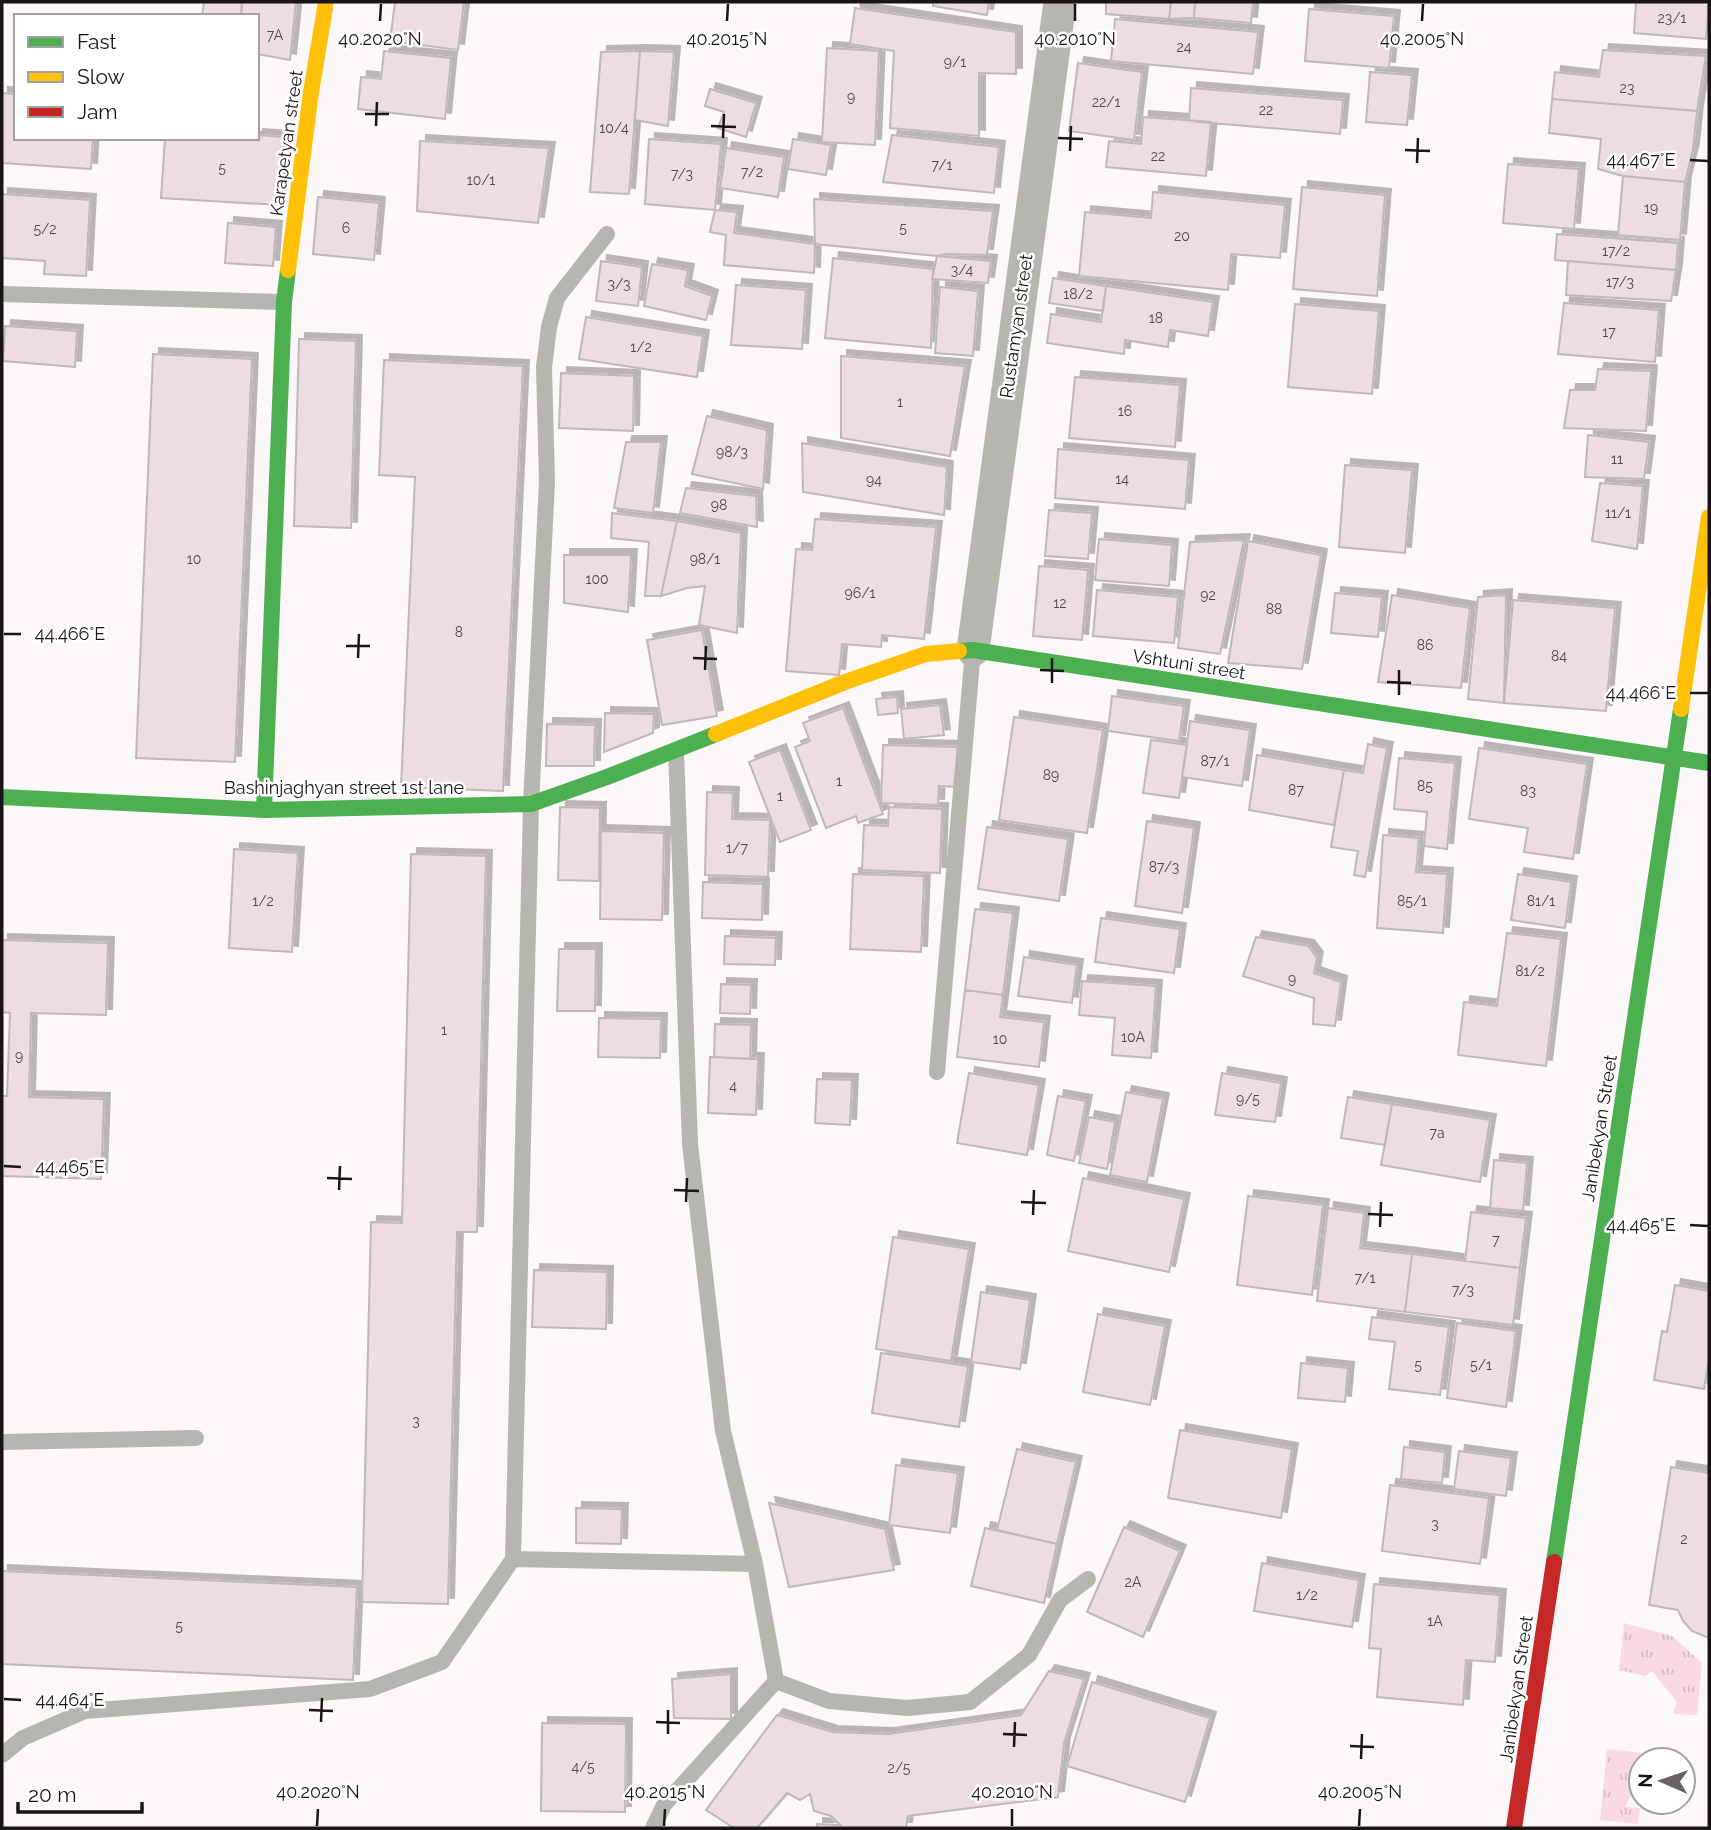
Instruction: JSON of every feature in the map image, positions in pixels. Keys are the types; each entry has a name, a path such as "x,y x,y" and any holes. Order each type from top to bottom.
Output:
{"street":[{"name":"Karapetyan street","path":"264,810 285,296 311,92 326,2"},
{"name":"Rustamyan street","path":"973,650 1060,2"},
{"name":"Janibekyan Street","path":"1514,1828 1709,517"},
{"name":"Vshtuni street","path":"676,748 845,682 926,654 973,650 1709,763"},
{"name":"Bashinjaghyan street 1st lane","path":"2,797 264,810 531,804 607,777 676,748"}],"lane":[{"path":"2,1755 23,1738 85,1712 370,1689 442,1662 513,1559 531,804 547,482 544,366 556,298 607,234"},
{"path":"2,294 285,296"},
{"path":"937,1072 973,650"},
{"path":"676,748 690,1144 723,1431 755,1564 776,1681"},
{"path":"2,1442 196,1438"},
{"path":"513,1559 755,1564"},
{"path":"776,1681 828,1701 907,1708 970,1702 1029,1655 1060,1600 1088,1579"},
{"path":"653,1828 664,1805 776,1681"}],"green space":[{"path":"1624,1623 1672,1636 1702,1663 1697,1715 1673,1714 1677,1702 1652,1671 1645,1676 1619,1670"},
{"path":"1607,1749 1627,1751 1625,1807 1627,1816 1639,1816 1638,1824 1600,1820"}],"building":[{"path":"204,2 242,2 241,14 202,14"},
{"path":"242,2 296,2 290,60 259,54 259,14 241,14"},
{"path":"395,2 464,2 458,50 390,41"},
{"path":"933,2 989,2 987,15 933,6"},
{"path":"1106,2 1171,2 1169,19 1106,14"},
{"path":"1171,2 1195,2 1194,18 1169,19"},
{"path":"1195,2 1253,2 1251,23 1194,18"},
{"path":"1636,2 1709,2 1706,39 1634,33"},
{"path":"855,8 1016,32 1016,74 979,73 979,136 890,128 894,51 850,44"},
{"path":"1309,9 1394,16 1389,68 1305,61"},
{"path":"1115,19 1258,32 1253,74 1111,61"},
{"path":"827,48 879,51 875,145 822,142"},
{"path":"1603,50 1706,56 1697,111 1552,99 1555,72 1599,77"},
{"path":"384,51 451,58 445,119 358,109 361,77 381,79"},
{"path":"640,51 674,52 668,126 635,120"},
{"path":"640,51 629,194 590,192 601,52"},
{"path":"1078,63 1142,72 1134,140 1069,131"},
{"path":"1370,72 1412,75 1407,125 1366,122"},
{"path":"1191,88 1343,100 1340,134 1189,121"},
{"path":"710,89 756,103 746,137 718,128 724,112 705,106"},
{"path":"2,93 14,94 14,140 93,140 91,169 2,163"},
{"path":"1552,99 1697,111 1693,149 1685,182 1623,176 1598,169 1601,139 1549,133"},
{"path":"1143,117 1211,122 1206,176 1106,167 1109,141 1141,144"},
{"path":"259,135 284,137 279,205 161,198 165,140 259,140"},
{"path":"892,135 999,147 994,193 883,182"},
{"path":"649,139 721,144 715,210 645,204"},
{"path":"793,139 831,145 826,175 788,169"},
{"path":"420,141 549,148 538,223 417,211"},
{"path":"726,148 784,157 778,197 720,188"},
{"path":"1508,164 1579,169 1574,229 1503,223"},
{"path":"1623,176 1685,182 1680,240 1618,235"},
{"path":"1302,187 1385,195 1377,296 1293,289"},
{"path":"1153,192 1285,205 1280,258 1231,254 1228,290 1079,276 1085,212 1151,218"},
{"path":"2,194 90,200 86,276 44,274 45,261 2,258"},
{"path":"318,197 379,203 374,260 313,254"},
{"path":"814,199 993,211 987,255 937,256 815,244"},
{"path":"715,210 737,212 734,233 815,244 814,273 724,265 726,235 710,232"},
{"path":"228,223 276,227 273,266 225,263"},
{"path":"1557,234 1678,243 1676,270 1555,260"},
{"path":"937,256 991,261 988,283 932,279"},
{"path":"833,258 933,269 931,348 825,338"},
{"path":"601,261 642,267 638,306 596,301"},
{"path":"1568,261 1676,270 1671,301 1566,295"},
{"path":"652,264 688,270 685,286 712,296 706,320 644,306"},
{"path":"1053,278 1106,286 1103,311 1049,303"},
{"path":"736,285 806,290 802,349 731,345"},
{"path":"1106,286 1213,302 1208,336 1170,330 1168,347 1125,340 1124,354 1047,343 1051,314 1101,322"},
{"path":"940,287 978,291 973,356 935,353"},
{"path":"1564,303 1659,310 1655,362 1558,354"},
{"path":"1295,304 1379,311 1372,394 1288,387"},
{"path":"586,317 703,336 697,377 579,359"},
{"path":"5,326 77,331 75,367 3,361"},
{"path":"299,339 356,341 351,528 294,526"},
{"path":"153,354 252,359 235,762 136,758"},
{"path":"841,356 965,366 950,456 841,438"},
{"path":"384,360 523,366 503,791 401,787 415,477 379,475"},
{"path":"1598,369 1651,371 1646,431 1564,428 1570,390 1595,390"},
{"path":"561,373 634,376 633,431 559,428"},
{"path":"1075,377 1180,385 1175,447 1069,438"},
{"path":"707,416 767,430 763,489 692,474"},
{"path":"1588,435 1649,442 1644,479 1585,477"},
{"path":"626,442 661,442 653,513 614,508"},
{"path":"802,443 947,467 944,515 803,492"},
{"path":"1058,449 1189,460 1185,509 1055,498"},
{"path":"1345,465 1412,470 1405,553 1339,547"},
{"path":"1600,483 1643,486 1637,549 1592,541"},
{"path":"686,488 756,496 757,527 680,513"},
{"path":"1049,510 1092,513 1088,559 1045,556"},
{"path":"612,513 677,521 661,596 645,596 649,542 611,538"},
{"path":"815,519 936,527 924,639 882,635 881,647 842,644 839,675 786,671 796,549 812,550"},
{"path":"677,521 741,533 737,633 699,625 705,586 661,596"},
{"path":"1099,539 1172,545 1169,586 1095,580"},
{"path":"1244,540 1220,654 1178,648 1190,542"},
{"path":"1248,541 1321,555 1302,669 1228,663"},
{"path":"564,555 631,555 628,612 564,603"},
{"path":"1039,566 1088,570 1082,640 1033,636"},
{"path":"1097,590 1178,597 1174,643 1093,636"},
{"path":"1335,593 1382,597 1378,637 1331,633"},
{"path":"1392,595 1470,608 1461,688 1378,682"},
{"path":"1506,595 1504,703 1468,699 1478,597"},
{"path":"1513,600 1615,608 1606,711 1504,703"},
{"path":"702,630 717,716 662,725 647,640"},
{"path":"1112,696 1184,706 1179,741 1108,731"},
{"path":"897,697 898,713 878,715 876,699"},
{"path":"940,705 944,735 904,739 901,709"},
{"path":"843,708 883,814 858,823 856,816 826,828 795,747 810,741 803,723"},
{"path":"605,713 654,714 653,733 604,752"},
{"path":"1014,717 1103,730 1087,833 999,820"},
{"path":"1190,721 1250,730 1242,786 1182,777"},
{"path":"547,724 595,725 594,766 546,766"},
{"path":"1151,740 1187,745 1179,798 1143,793"},
{"path":"1368,744 1387,748 1365,877 1354,875 1358,851 1331,847 1344,770 1363,773"},
{"path":"883,745 958,747 956,787 939,786 938,805 881,803"},
{"path":"1479,748 1587,764 1573,859 1524,852 1528,828 1469,819"},
{"path":"780,750 811,830 780,842 749,762"},
{"path":"1257,755 1344,770 1334,825 1249,810"},
{"path":"1399,758 1455,763 1447,849 1424,846 1427,812 1394,809"},
{"path":"707,792 733,793 732,819 770,820 768,877 705,875"},
{"path":"560,807 600,808 599,881 558,880"},
{"path":"889,807 942,809 940,873 862,870 864,825 888,826"},
{"path":"1147,821 1194,828 1182,913 1135,906"},
{"path":"987,827 1068,839 1059,901 978,889"},
{"path":"601,831 664,833 662,920 600,919"},
{"path":"1383,835 1419,838 1416,872 1447,874 1443,933 1377,928"},
{"path":"234,849 298,853 292,952 229,948"},
{"path":"411,854 486,856 477,1232 457,1232 448,1604 362,1602 371,1222 402,1223"},
{"path":"853,874 924,876 921,952 850,949"},
{"path":"1518,874 1571,882 1565,928 1511,920"},
{"path":"703,882 763,884 762,920 702,918"},
{"path":"975,909 1013,913 1003,995 965,990"},
{"path":"1101,918 1180,929 1174,973 1095,962"},
{"path":"1507,933 1561,939 1546,1066 1458,1055 1464,1002 1497,1006"},
{"path":"725,936 776,938 775,965 724,964"},
{"path":"1256,937 1308,946 1317,958 1314,973 1341,982 1335,1026 1313,1024 1314,998 1243,976"},
{"path":"2,940 108,943 106,1015 31,1013 29,1097 104,1099 101,1179 2,1176 2,1096 7,1096 10,1013 2,1012"},
{"path":"559,949 596,949 595,1011 557,1011"},
{"path":"1024,957 1077,965 1072,1003 1018,996"},
{"path":"1082,981 1156,986 1151,1058 1112,1055 1115,1018 1079,1015"},
{"path":"721,984 751,985 750,1014 720,1013"},
{"path":"965,990 1003,995 1000,1017 1044,1022 1039,1067 957,1057"},
{"path":"599,1018 661,1019 660,1058 598,1057"},
{"path":"715,1024 751,1025 750,1059 714,1057"},
{"path":"710,1057 758,1059 756,1115 708,1113"},
{"path":"969,1073 1039,1085 1027,1155 957,1143"},
{"path":"1222,1073 1281,1083 1275,1122 1215,1115"},
{"path":"817,1079 852,1080 850,1125 815,1123"},
{"path":"1126,1092 1163,1099 1147,1182 1110,1175"},
{"path":"1058,1096 1086,1101 1074,1161 1047,1155"},
{"path":"1348,1097 1392,1104 1385,1145 1341,1138"},
{"path":"1392,1104 1490,1120 1480,1182 1381,1165"},
{"path":"1089,1117 1115,1122 1107,1169 1079,1163"},
{"path":"1494,1160 1527,1163 1523,1211 1490,1208"},
{"path":"1083,1178 1184,1199 1169,1272 1068,1251"},
{"path":"1248,1196 1323,1205 1312,1295 1237,1285"},
{"path":"1328,1208 1364,1213 1360,1248 1412,1254 1405,1312 1317,1301"},
{"path":"1471,1212 1526,1218 1520,1268 1465,1261"},
{"path":"893,1237 969,1249 951,1361 876,1349"},
{"path":"1412,1254 1520,1268 1513,1325 1405,1312"},
{"path":"534,1270 607,1272 606,1329 532,1327"},
{"path":"1675,1285 1709,1291 1709,1359 1704,1389 1654,1380 1662,1331 1667,1332"},
{"path":"981,1292 1030,1300 1020,1369 971,1362"},
{"path":"1098,1314 1165,1326 1150,1405 1083,1392"},
{"path":"1372,1317 1449,1327 1440,1395 1389,1389 1395,1342 1369,1339"},
{"path":"1457,1323 1516,1331 1506,1407 1447,1398"},
{"path":"881,1353 968,1366 959,1427 872,1413"},
{"path":"1301,1363 1348,1368 1345,1402 1298,1398"},
{"path":"1180,1430 1292,1449 1281,1518 1168,1498"},
{"path":"1404,1447 1445,1452 1442,1483 1401,1479"},
{"path":"1017,1449 1076,1462 1057,1544 997,1530"},
{"path":"1459,1451 1511,1458 1506,1496 1454,1489"},
{"path":"896,1465 958,1473 950,1533 889,1525"},
{"path":"1671,1467 1709,1473 1709,1638 1692,1631 1678,1610 1649,1605"},
{"path":"1390,1485 1489,1498 1480,1564 1382,1551"},
{"path":"769,1503 885,1529 894,1570 789,1587"},
{"path":"576,1508 622,1509 621,1544 576,1543"},
{"path":"1124,1527 1180,1551 1143,1637 1087,1612"},
{"path":"985,1528 1057,1544 1044,1603 971,1586"},
{"path":"1262,1563 1359,1580 1352,1627 1254,1611"},
{"path":"2,1571 357,1587 353,1680 2,1664"},
{"path":"1374,1584 1500,1595 1495,1662 1466,1660 1463,1705 1377,1697 1381,1649 1369,1648"},
{"path":"1049,1671 1084,1679 1064,1743 1058,1797 908,1816 906,1828 817,1828 817,1824 840,1825 831,1816 814,1811 810,1794 800,1800 787,1793 757,1828 734,1828 706,1810 777,1715 832,1732 888,1734 1021,1715"},
{"path":"731,1674 731,1719 674,1718 672,1679"},
{"path":"1092,1682 1210,1718 1185,1802 1067,1766"},
{"path":"542,1723 626,1724 625,1812 541,1811"}],"traffic: fast":[{"path":"264,810 284,302 288,270"},
{"path":"959,651 973,650 1709,763"},
{"path":"1554,1562 1681,709"},
{"path":"2,797 264,810 531,804 716,734"}],"traffic: slow":[{"path":"288,270 311,92 326,2"},
{"path":"1681,709 1709,517"},
{"path":"716,734 845,682 926,654 959,651"}],"traffic: jam":[{"path":"1514,1828 1554,1562"}]}
